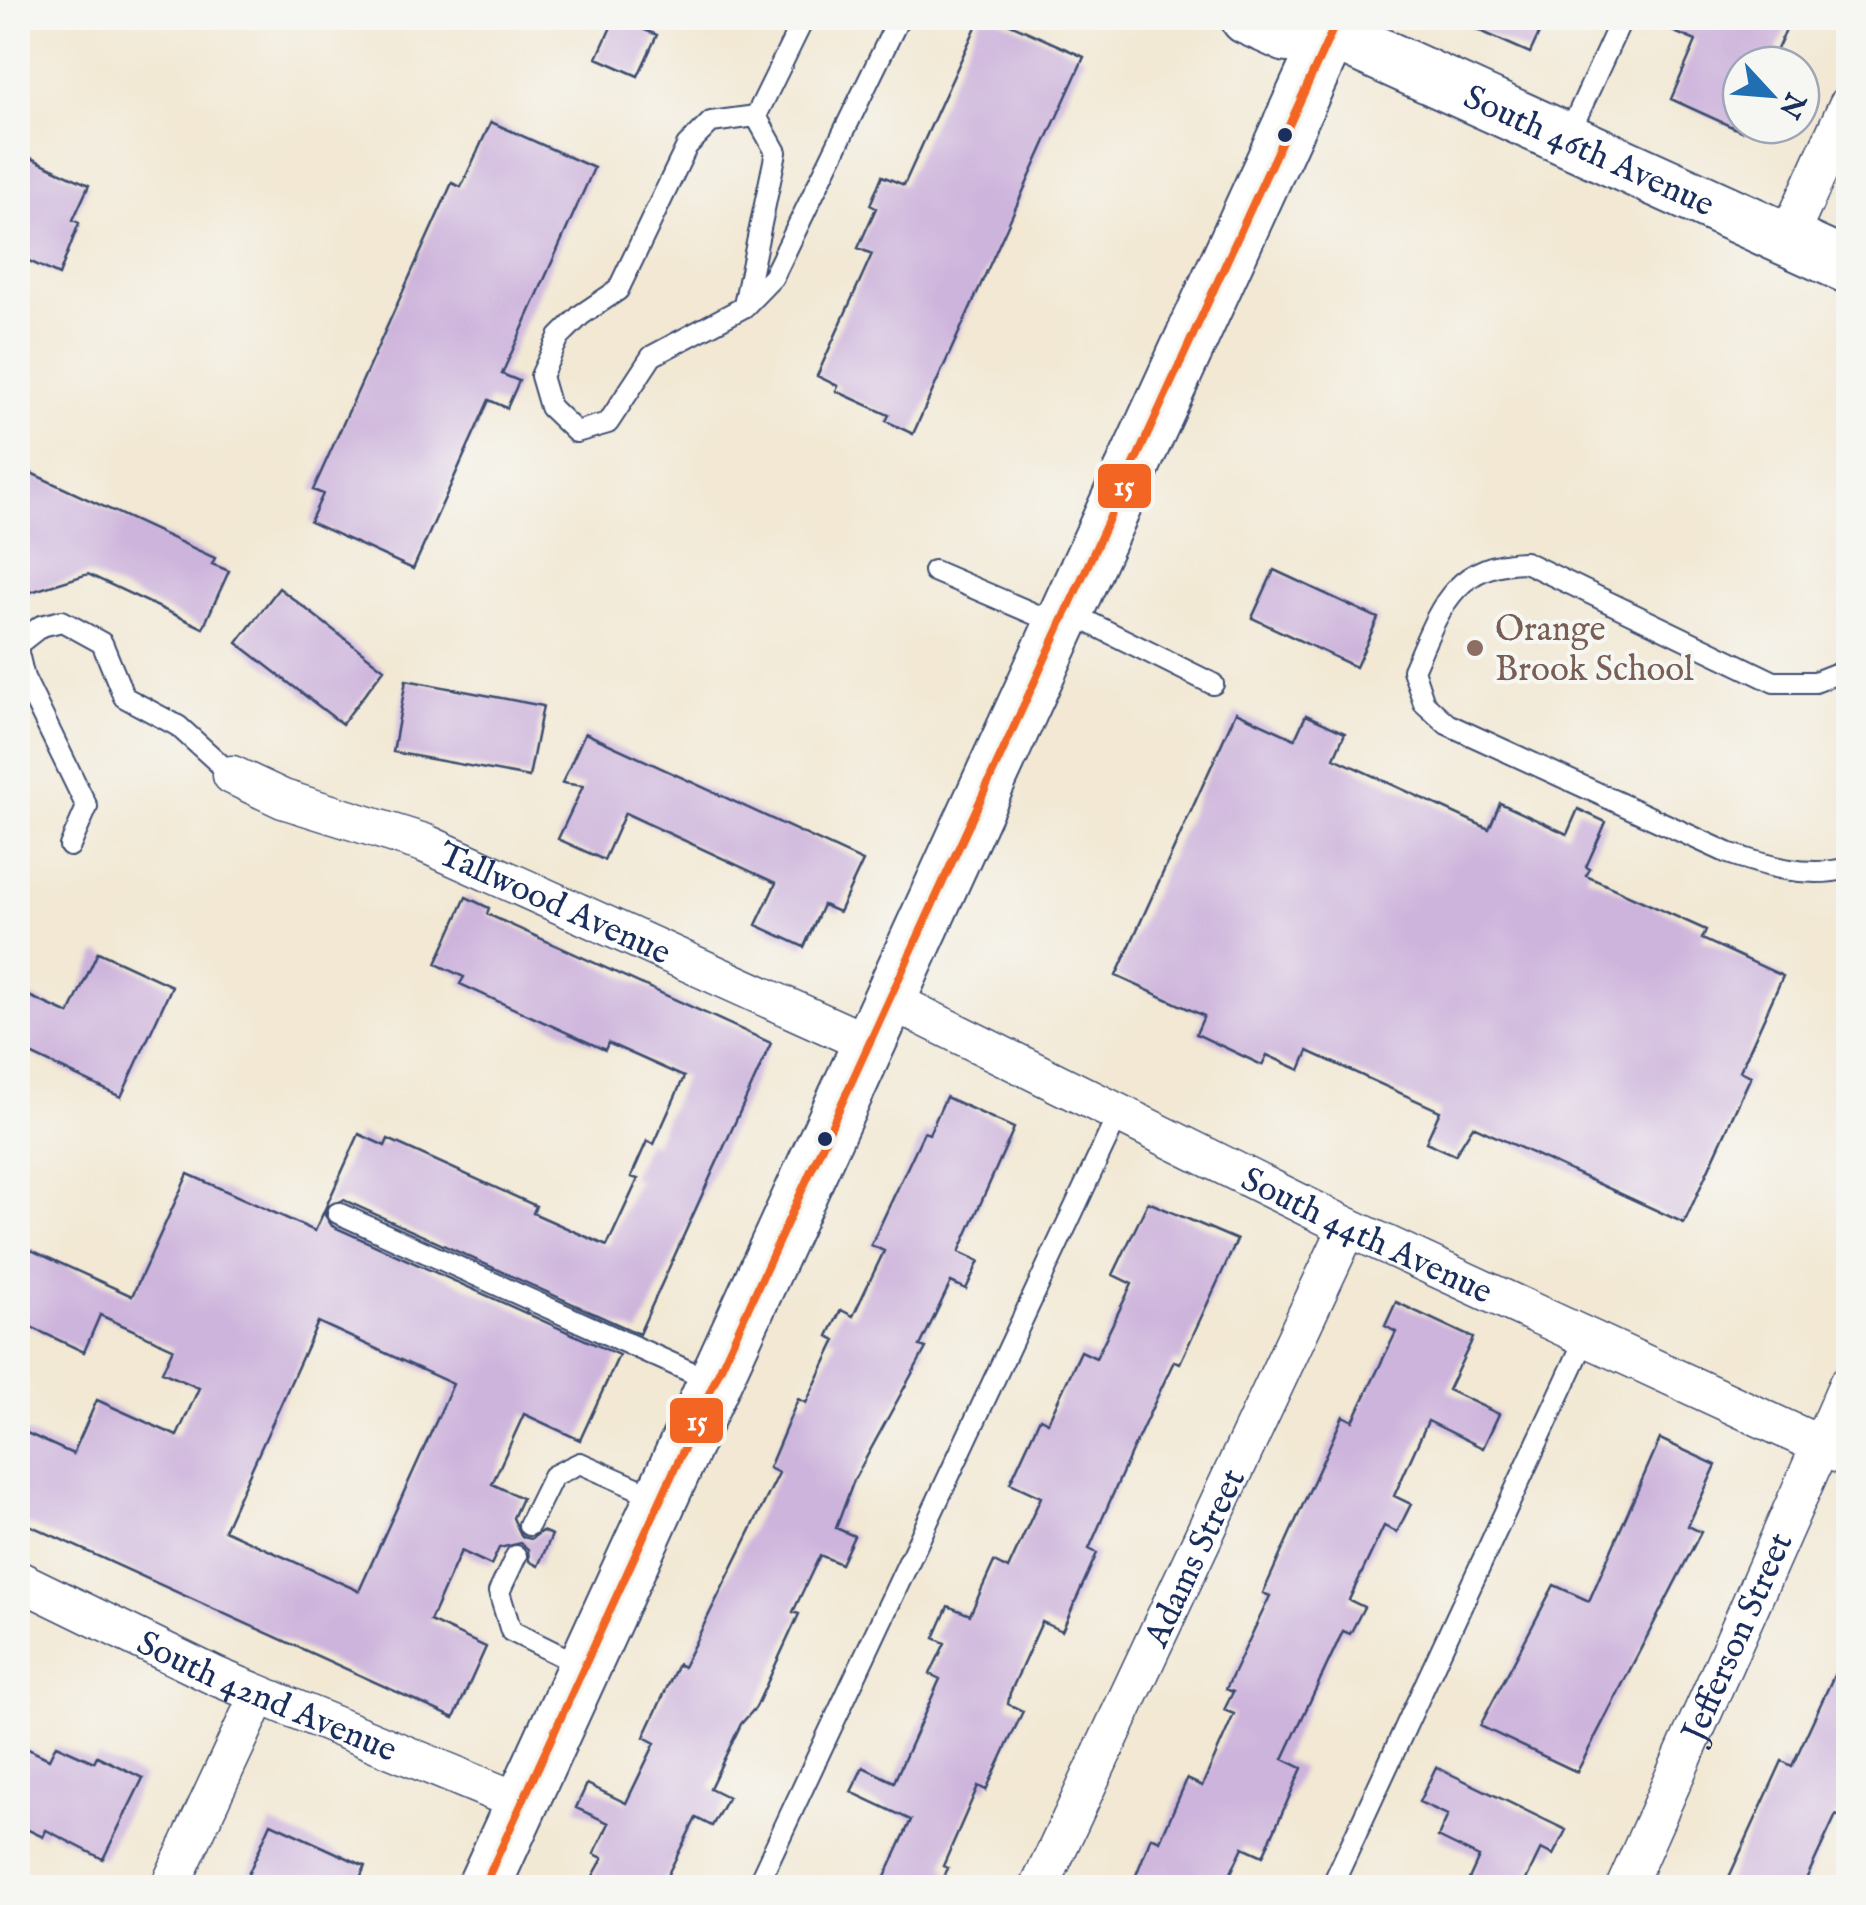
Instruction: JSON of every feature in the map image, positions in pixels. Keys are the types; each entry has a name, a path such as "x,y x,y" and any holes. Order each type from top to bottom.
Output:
{"street":[{"name":"South 46th Avenue","path":"1247,18 1288,36 1331,22 1566,138 1848,266"},
{"path":"483,1888 1065,619 1331,22"},
{"path":"1788,238 1848,105"},
{"name":"Tallwood Avenue","path":"232,775 284,799 424,842 880,1022"},
{"name":"South 44th Avenue","path":"880,1022 1119,1114 1348,1227 1834,1452"},
{"name":"Adams Street","path":"1039,1888 1348,1227"},
{"name":"Jefferson Street","path":"1624,1888 1834,1452 1848,1384"},
{"name":"South 42nd Avenue","path":"18,1580 258,1695 522,1802"},
{"path":"169,1888 258,1695"}],"lane":[{"path":"756,116 804,18"},
{"path":"756,116 711,122 687,146 618,290 560,337 541,376 550,407 576,432 608,423 652,356 744,306 773,277 899,18"},
{"path":"1566,138 1622,18"},
{"path":"744,306 776,152 756,116"},
{"path":"1848,669 1815,682 1774,682 1525,562 1494,562 1446,598 1414,670 1424,703 1447,724 1728,853 1771,868 1830,873 1848,868"},
{"path":"934,571 1065,619 1213,684"},
{"path":"18,644 40,626 62,620 102,643 124,697 178,726 232,775"},
{"path":"18,653 24,678 87,808 70,846"},
{"path":"756,1888 1119,1114"},
{"path":"338,1214 714,1382"},
{"path":"1332,1888 1586,1337"},
{"path":"530,1525 553,1476 580,1463 661,1499"},
{"path":"516,1556 500,1592 511,1631 584,1667"}],"building":[{"path":"615,18 657,35 638,76 597,58"},
{"path":"980,18 997,18 1084,57 913,434 886,421 889,415 836,391 838,386 817,376 872,254 858,248 876,208 870,205 882,176 904,185"},
{"path":"1451,18 1521,18 1542,27 1530,53"},
{"path":"1641,18 1791,18 1779,45 1721,45 1721,122 1671,99 1696,41"},
{"path":"491,122 594,168 502,374 519,381 507,408 489,400 413,569 310,522 323,494 313,490 452,183 461,187"},
{"path":"18,152 89,185 73,220 79,223 59,275 18,256"},
{"path":"18,467 215,558 212,564 229,571 203,628 88,574 18,596"},
{"path":"1274,570 1378,618 1356,667 1252,618"},
{"path":"279,588 384,669 342,724 237,643"},
{"path":"406,680 543,706 529,777 393,752"},
{"path":"1236,712 1295,739 1306,715 1345,733 1334,758 1489,829 1500,803 1567,834 1578,809 1606,822 1586,867 1590,869 1586,876 1706,930 1702,939 1783,976 1740,1071 1751,1076 1684,1223 1473,1126 1455,1155 1426,1142 1440,1111 1308,1051 1300,1070 1267,1055 1262,1065 1196,1034 1204,1016 1116,976"},
{"path":"585,733 863,861 839,912 823,905 804,947 756,925 776,883 625,813 604,860 558,839 583,786 562,783"},
{"path":"466,897 489,908 487,914 771,1043 639,1334 344,1200 326,1207 325,1215 332,1226 619,1355 580,1440 524,1414 492,1484 522,1498 513,1518 522,1537 531,1539 542,1531 552,1535 538,1566 529,1561 528,1549 521,1543 499,1548 491,1565 461,1551 430,1621 486,1647 454,1718 18,1520 18,1429 73,1454 97,1400 177,1436 199,1388 162,1372 173,1348 100,1315 84,1352 18,1321 18,1244 132,1296 188,1174 315,1231 359,1134 385,1146 388,1139 536,1206 533,1213 607,1246 638,1179 631,1177 647,1141 654,1144 684,1077 608,1043 605,1050 460,984 464,977 436,964","holes":["318,1322 453,1384 359,1591 224,1530"]},
{"path":"98,952 172,986 121,1097 18,1048 18,991 69,1014"},
{"path":"946,1097 1014,1128 959,1252 979,1261 966,1289 951,1282 920,1346 926,1348 854,1480 836,1528 854,1536 841,1564 820,1555 793,1612 799,1614 756,1707 741,1724 710,1788 728,1797 712,1826 696,1818 661,1888 613,1888 592,1878 603,1858 594,1854 609,1823 576,1808 587,1784 626,1803 655,1743 644,1737 779,1473 769,1468 798,1399 806,1403 836,1340 828,1336 841,1310 853,1316 884,1251 871,1245 924,1132 929,1134"},
{"path":"1148,1202 1237,1240 1180,1363 1174,1361 1131,1453 1089,1549 1097,1553 1062,1631 1042,1622 1010,1693 1008,1704 1023,1711 986,1790 978,1786 943,1866 948,1868 939,1888 880,1888 911,1820 851,1792 863,1767 894,1782 940,1679 930,1674 945,1643 934,1638 948,1606 970,1615 994,1562 1008,1569 1041,1497 1010,1483 1040,1418 1048,1422 1081,1351 1096,1358 1132,1284 1113,1275"},
{"path":"1396,1302 1473,1338 1448,1390 1499,1414 1483,1448 1428,1421 1394,1496 1411,1504 1397,1532 1384,1526 1349,1600 1364,1607 1350,1634 1343,1631 1283,1759 1302,1768 1263,1856 1243,1847 1224,1888 1131,1888 1151,1837 1160,1841 1187,1779 1202,1786 1234,1714 1224,1710 1233,1692 1226,1689 1270,1596 1263,1593 1343,1416 1353,1421 1396,1332 1385,1326"},
{"path":"1660,1439 1716,1465 1688,1526 1701,1532 1577,1772 1480,1726 1554,1585 1589,1601"},
{"path":"1848,1645 1848,1821 1836,1815 1802,1888 1724,1888 1782,1761 1792,1766"},
{"path":"56,1745 94,1762 97,1756 143,1778 103,1859 46,1830 43,1837 18,1825 18,1766 26,1748 49,1759"},
{"path":"1436,1767 1566,1830 1553,1855 1541,1849 1522,1888 1465,1888 1479,1857 1438,1837 1448,1815 1419,1802"},
{"path":"271,1823 365,1866 356,1888 242,1888"}],"transit line":[{"name":"15","path":"483,1888 1338,18"}],"place":[{"name":"Orange Brook School","path":"1475,648"}]}
